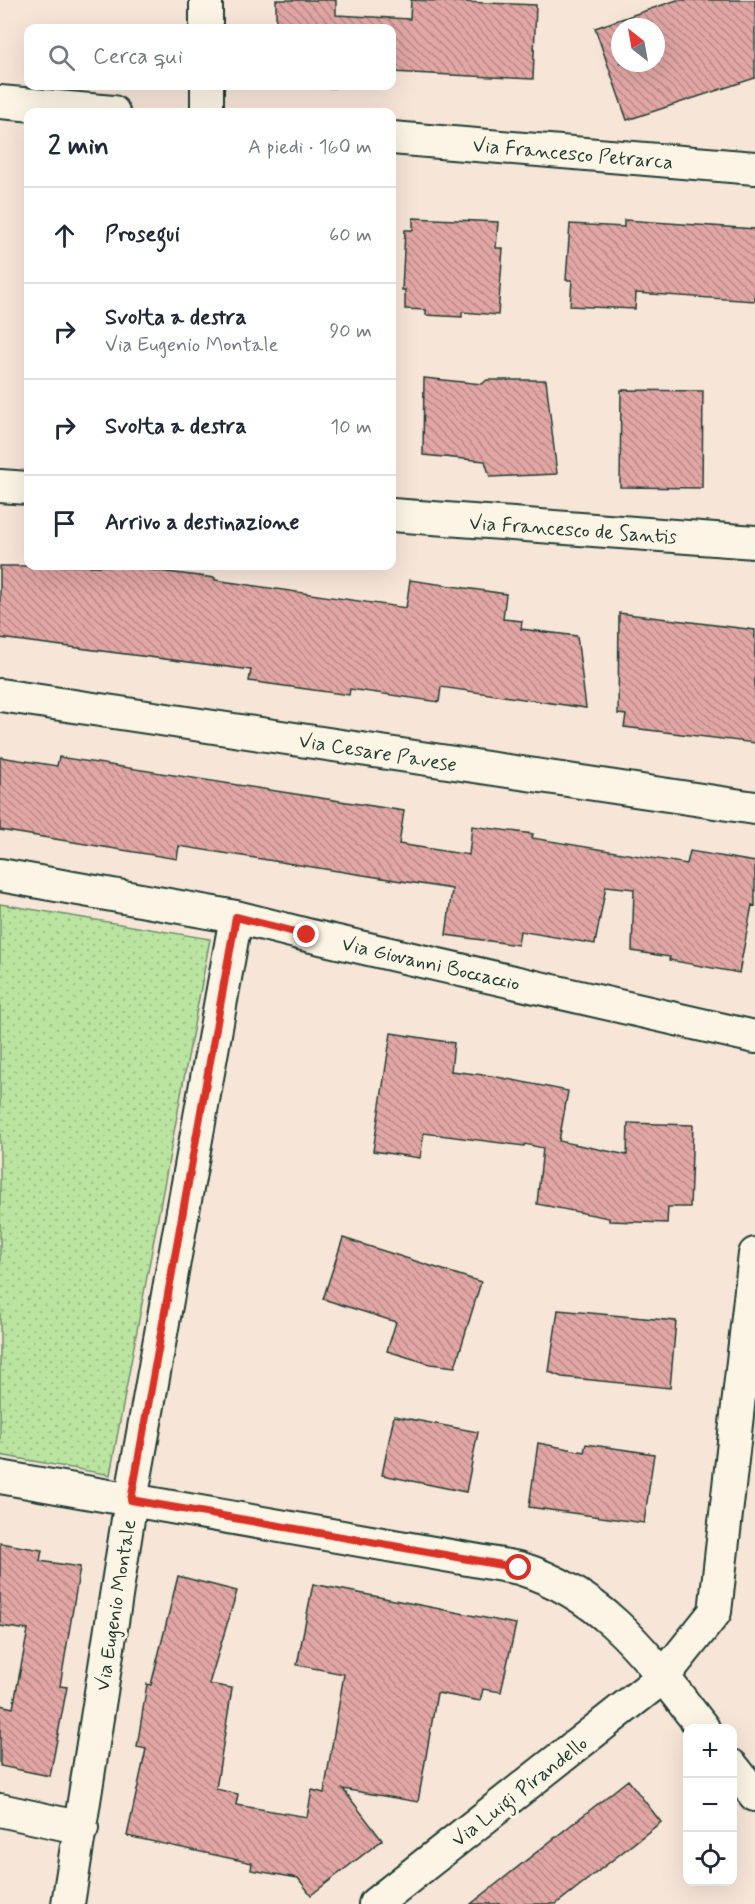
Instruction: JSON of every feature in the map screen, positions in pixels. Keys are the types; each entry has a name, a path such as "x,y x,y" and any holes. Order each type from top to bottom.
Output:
{"street":[{"path":"206,0 206,24"},
{"path":"207,90 207,108"},
{"path":"0,102 68,108"},
{"name":"Via Francesco Petrarca","path":"396,138 755,168"},
{"path":"0,486 24,488"},
{"name":"Via Francesco de Santis","path":"396,515 755,542"},
{"name":"Via Cesare Pavese","path":"0,695 755,808"},
{"name":"Via Giovanni Boccaccio","path":"0,875 236,917 755,1037"},
{"name":"Via Eugenio Montale","path":"68,1904 82,1828 131,1500 236,917"},
{"name":"Via Luigi Pirandello","path":"375,1904 663,1677 715,1612 755,1254"},
{"path":"0,1477 519,1568 540,1575 589,1602 623,1630 701,1724"},
{"path":"737,1772 755,1795"},
{"path":"0,1810 82,1828"}],"green space":[{"path":"0,904 210,939 110,1475 0,1455"}],"building":[{"path":"276,0 336,0 336,15 410,19 411,0 536,5 533,79 396,72 396,24 276,24"},
{"path":"677,0 755,0 755,78 627,120 595,28 611,23 611,72 665,72 665,18 624,18"},
{"path":"413,218 498,222 496,248 503,248 498,315 462,312 462,317 426,315 426,310 405,309 405,290 402,290 405,230 413,230"},
{"path":"624,220 755,229 755,301 636,293 635,309 570,306 572,280 566,280 570,224 624,227"},
{"path":"424,378 482,384 487,380 546,380 557,474 490,477 485,461 423,455"},
{"path":"621,390 703,391 702,488 620,487"},
{"path":"0,566 24,566 24,570 150,570 406,608 410,580 506,594 503,619 522,621 521,629 577,636 586,708 441,687 439,702 350,689 349,695 249,681 251,670 0,638"},
{"path":"619,613 755,630 755,743 624,727 626,715 618,714"},
{"path":"0,757 57,766 59,757 404,811 399,844 469,855 472,826 533,834 532,838 687,864 690,851 755,862 755,906 752,905 739,973 632,951 634,889 606,886 595,944 520,931 518,945 446,935 452,889 179,846 177,859 0,830"},
{"path":"391,1033 454,1043 451,1071 492,1076 568,1091 559,1141 627,1155 628,1123 693,1125 690,1207 668,1207 667,1223 609,1221 609,1218 537,1204 543,1148 525,1144 524,1146 424,1133 420,1158 373,1151"},
{"path":"343,1238 481,1282 455,1367 430,1364 387,1351 396,1322 323,1299"},
{"path":"558,1310 676,1321 670,1388 562,1377 549,1372"},
{"path":"394,1416 478,1432 466,1492 382,1475"},
{"path":"538,1443 584,1452 586,1444 654,1454 644,1523 529,1507"},
{"path":"0,1543 42,1550 40,1561 80,1567 60,1686 67,1687 50,1776 0,1766 0,1705 13,1708 28,1630 0,1626"},
{"path":"178,1576 237,1591 209,1684 232,1688 216,1789 238,1794 236,1805 307,1817 312,1790 324,1793 344,1674 297,1665 313,1584 516,1624 501,1692 483,1689 480,1701 437,1693 418,1802 343,1789 382,1840 311,1895 298,1878 251,1870 252,1863 127,1836 146,1749 137,1747 147,1684 151,1685"},
{"path":"628,1780 661,1822 556,1904 471,1904"}],"route":[{"path":"307,935 236,917 131,1500 519,1568"}]}
